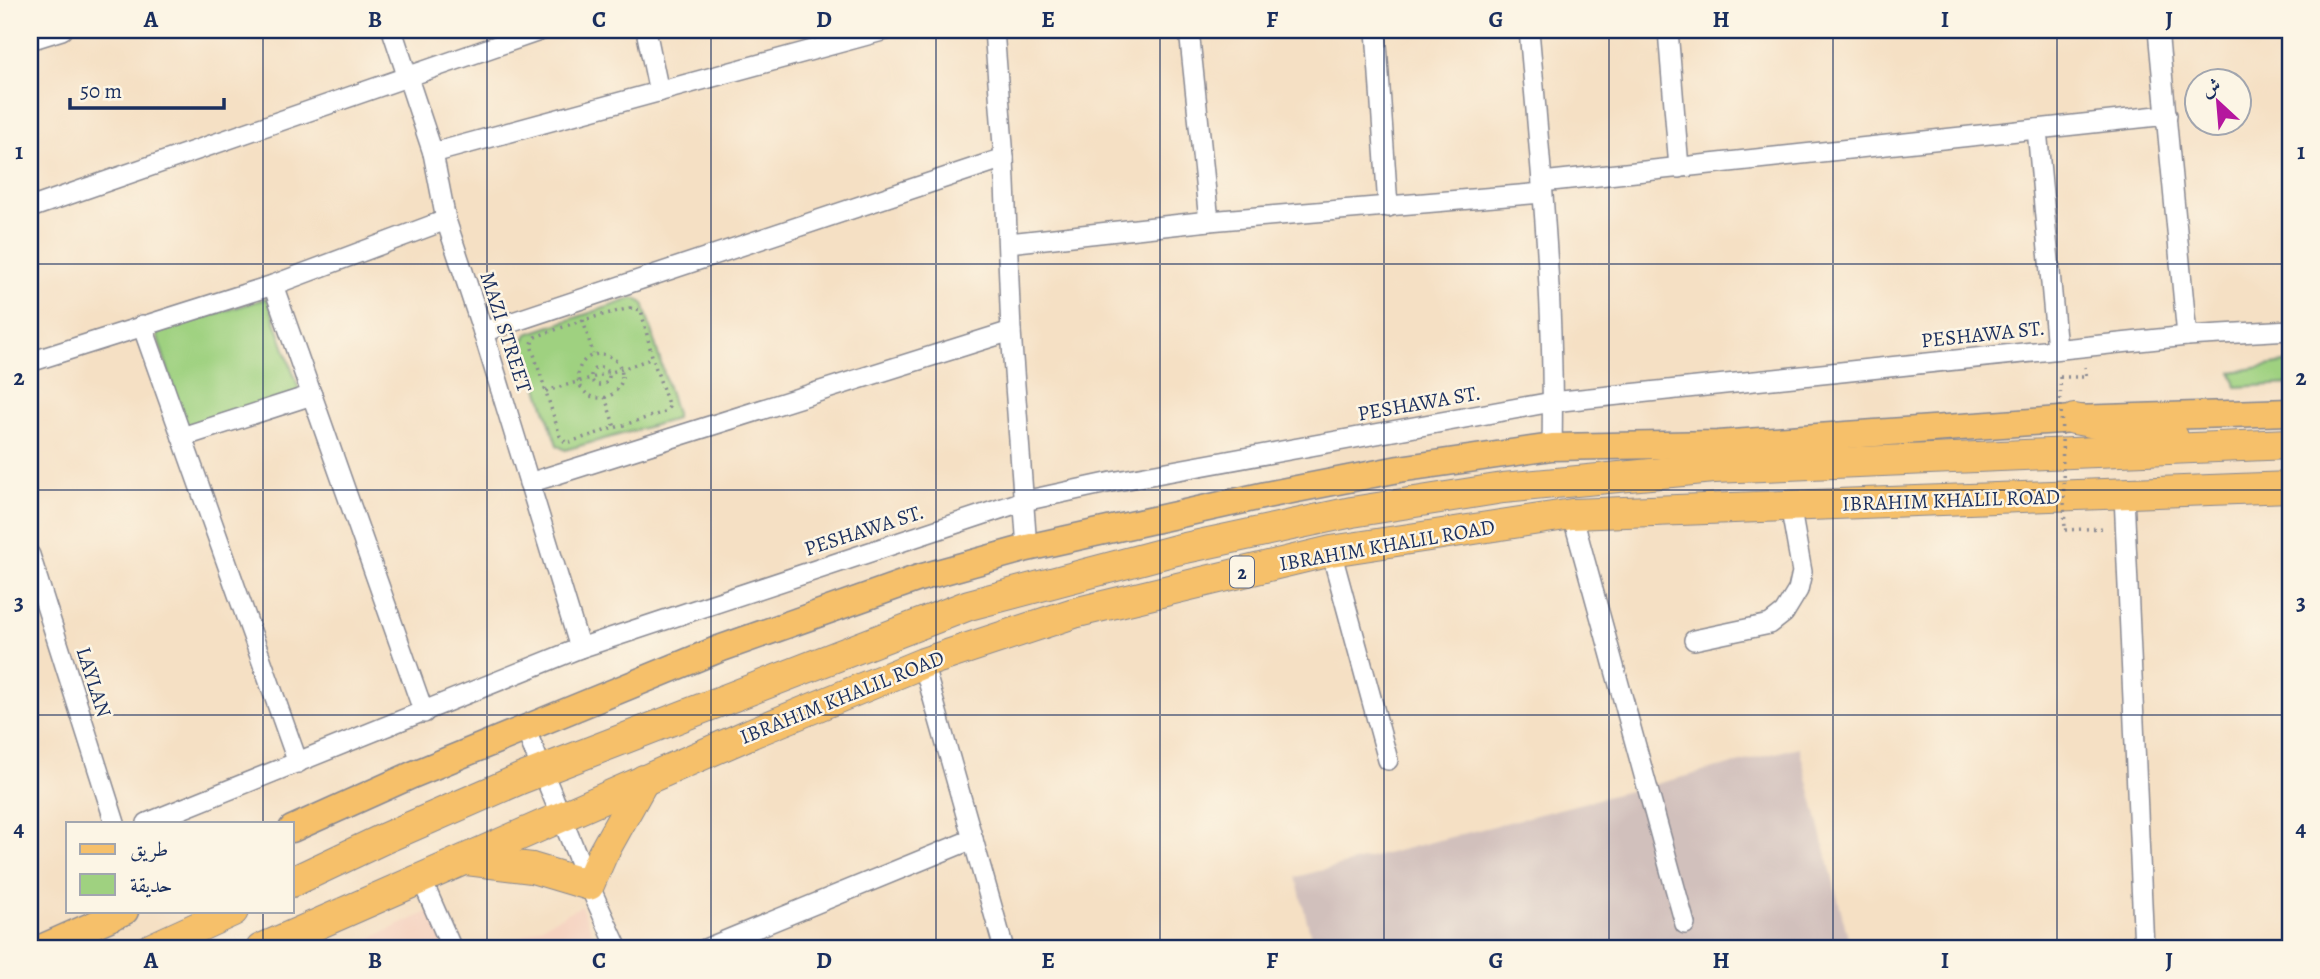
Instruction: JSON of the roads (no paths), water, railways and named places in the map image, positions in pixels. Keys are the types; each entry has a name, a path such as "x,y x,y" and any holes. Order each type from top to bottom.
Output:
{"highway":[{"path":"2074,419 2160,435 2243,446"},
{"name":"IBRAHIM KHALIL ROAD","path":"294,881 385,838 542,771 969,605 1176,550 1352,512 1503,488 1714,468 2290,444"},
{"name":"IBRAHIM KHALIL ROAD","path":"261,949 752,733 923,663 1074,613 1331,551 1572,514 2290,487"},
{"path":"463,860 532,868 589,886 608,844 644,780"},
{"path":"150,949 231,912"}],"main road":[{"path":"294,828 412,775 719,649 919,578 1027,548 1279,492 1399,469 1552,447 1718,444 2074,419 2290,412"},
{"path":"39,949 123,912"}],"street":[{"path":"30,40 62,30"},
{"name":"MAZI STREET","path":"392,30 433,153 446,220 580,648"},
{"path":"30,208 542,30"},
{"path":"646,30 659,92"},
{"path":"433,153 886,30"},
{"path":"994,30 1004,158 1011,331 1027,548"},
{"path":"1189,30 1209,221"},
{"path":"1376,30 1388,207"},
{"path":"1529,30 1542,188 1552,447"},
{"path":"1668,30 1679,168"},
{"path":"2158,30 2187,336"},
{"path":"1007,243 1209,221 1388,207 1679,168 2167,115"},
{"path":"2037,129 2057,349"},
{"path":"483,332 580,311 1004,158"},
{"path":"30,362 274,285 446,220"},
{"path":"274,285 424,713"},
{"path":"142,325 298,763"},
{"name":"PESHAWA ST.","path":"150,822 580,648 1024,501 1112,482 1552,402 2187,336 2290,330"},
{"path":"529,483 1011,331"},
{"path":"181,437 312,395"},
{"path":"2124,495 2144,949"},
{"path":"1694,640 1770,624 1784,613 1798,590 1802,572 1790,505"},
{"path":"1572,514 1685,923"},
{"path":"1331,551 1388,760"},
{"name":"LAYLAN","path":"30,555 115,822"},
{"path":"923,663 1004,949"},
{"path":"525,728 589,886 618,949"},
{"path":"705,949 973,839"},
{"path":"421,878 452,949"}]}
